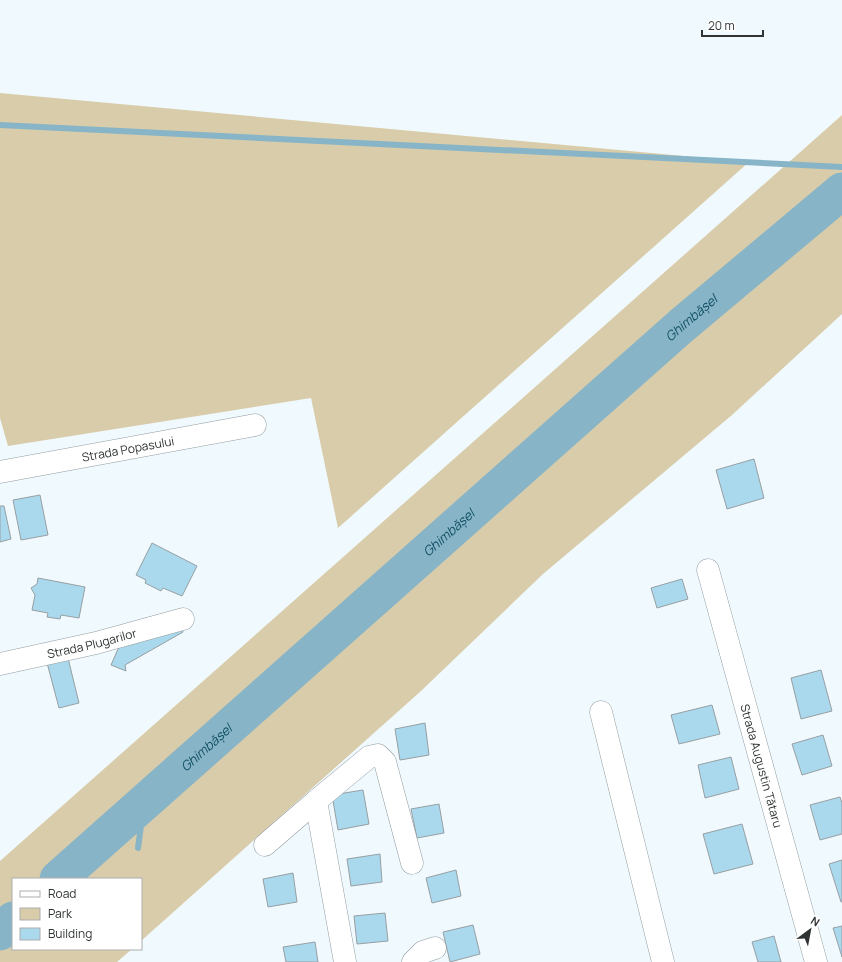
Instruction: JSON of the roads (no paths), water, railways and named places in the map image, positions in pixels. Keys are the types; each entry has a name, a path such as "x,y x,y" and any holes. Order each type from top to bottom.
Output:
{"street":[{"name":"Strada Popasului","path":"0,472 255,424"},
{"name":"Strada Augustin Tătaru","path":"708,570 816,962"},
{"name":"Strada Plugarilor","path":"0,664 96,643 183,619"},
{"path":"600,712 663,962"},
{"path":"265,845 369,757 378,755 385,762 412,863"},
{"path":"316,801 345,962"},
{"path":"413,962 423,952 435,948"}],"waterway":[{"path":"0,125 842,167"},
{"name":"Ghimbășel","path":"59,878 681,326 842,191"},
{"path":"138,848 144,803"},
{"name":"Ghimbășel","path":"0,932 12,921"}]}
